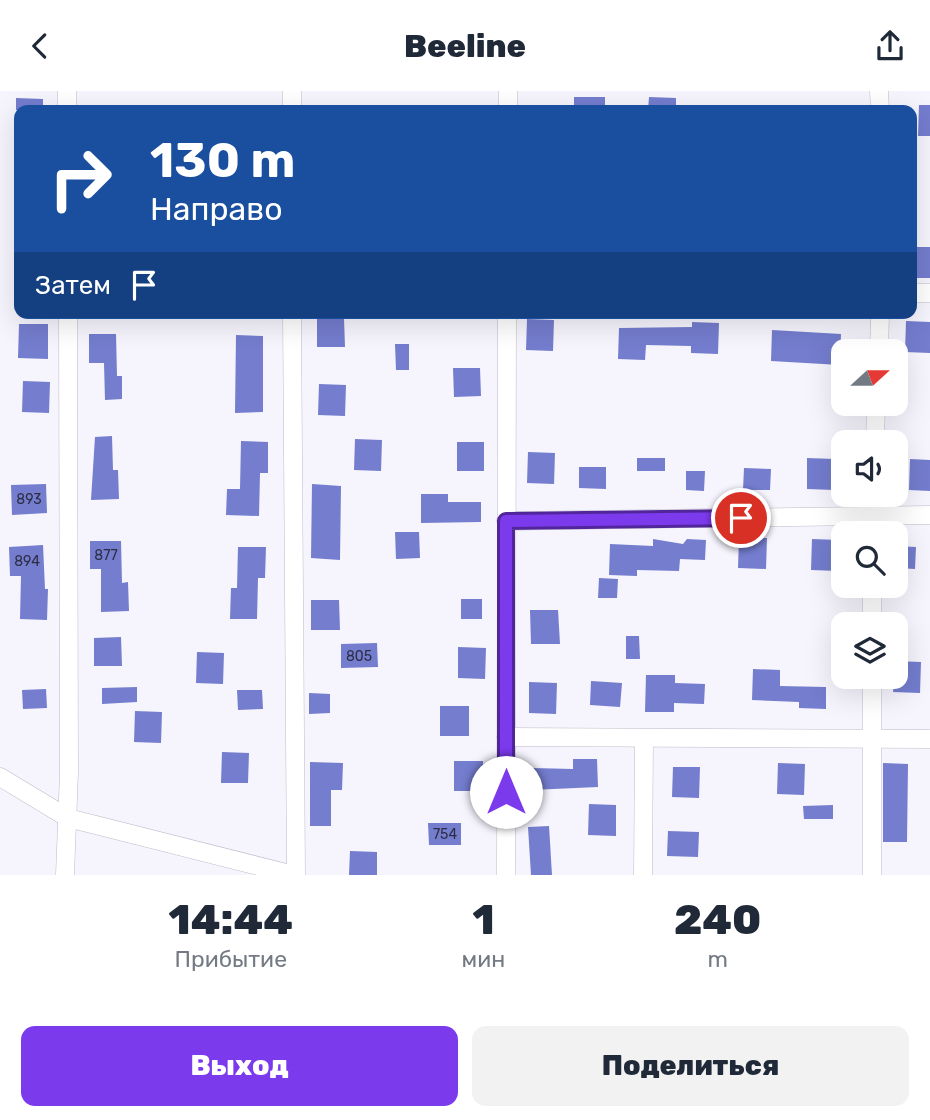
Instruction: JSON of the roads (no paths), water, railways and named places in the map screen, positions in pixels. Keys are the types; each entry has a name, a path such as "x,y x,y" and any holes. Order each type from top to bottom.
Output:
{"street":[{"path":"65,875 68,818 68,319"},
{"path":"0,777 68,818 295,875 292,319"},
{"path":"506,875 507,319"},
{"path":"879,339 880,319"},
{"path":"895,521 930,515"},
{"path":"506,521 831,525"},
{"path":"872,689 872,875"},
{"path":"506,737 930,739"},
{"path":"643,875 644,738"}]}
